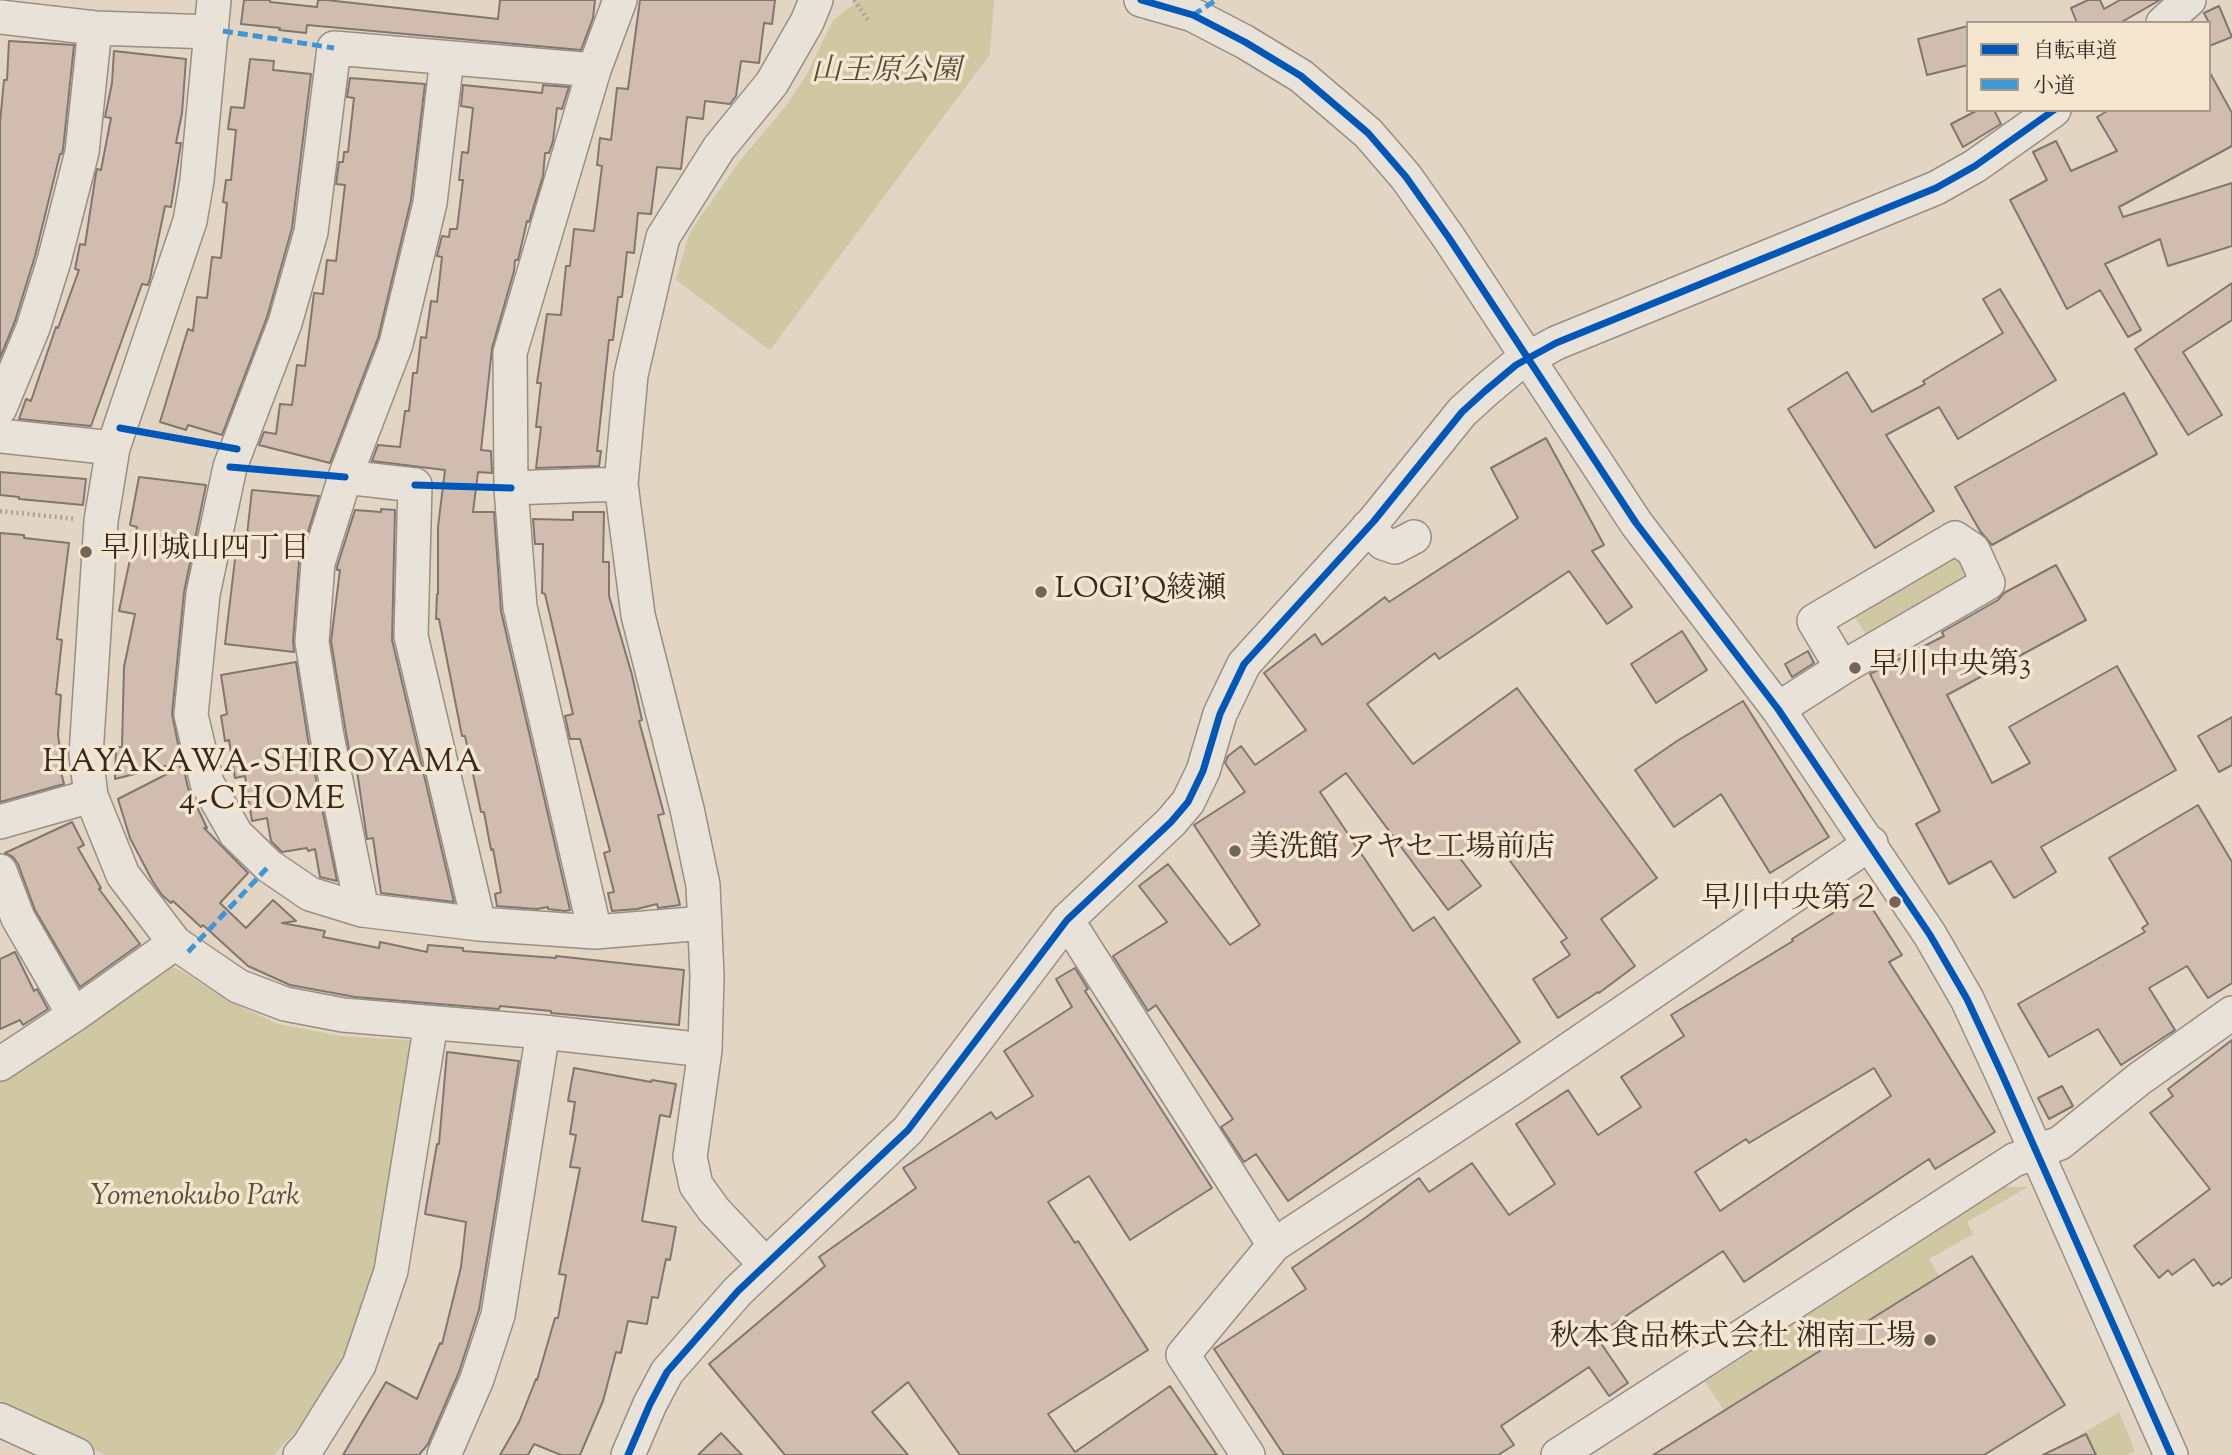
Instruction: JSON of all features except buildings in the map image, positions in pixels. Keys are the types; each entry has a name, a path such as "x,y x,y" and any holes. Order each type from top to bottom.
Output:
{"street":[{"path":"595,932 520,607 511,488 510,353 594,70 620,0"},
{"path":"765,1264 714,1210 696,1185 690,1157 705,1049 707,976 703,885 687,809 638,615 621,484 631,376 663,237 719,148 772,83 807,22 816,0"},
{"path":"1141,0 1193,15 1301,76 1368,133 1406,177 1529,358 1636,523 1778,709 1871,843 1930,935 1967,999 2038,1151 2171,1455"},
{"path":"0,17 95,28 213,16 197,180 190,221 113,448 100,535 86,755 91,796 123,875 175,943 238,985 285,1004 343,1015 705,1049"},
{"path":"0,408 33,328 54,261 82,152 95,28"},
{"path":"594,70 334,48 311,232 285,323 230,467 203,594 191,715 207,783 236,834 268,866 310,894 362,911 479,924 595,932 705,923"},
{"path":"362,911 327,736 312,642 318,563 345,477 399,331 430,203 447,58"},
{"path":"640,1450 650,1404 667,1372 765,1264 908,1130 1067,920 1171,822 1188,802 1203,771 1220,714 1244,664 1368,527 1462,412 1503,374 1556,343 1936,188 1975,166 2051,112"},
{"path":"0,436 113,448"},
{"path":"345,477 415,485 411,636 479,924"},
{"path":"511,488 621,484"},
{"path":"1368,527 1383,543 1395,547 1414,537"},
{"path":"1778,709 1842,668 1988,583 1973,550 1955,538 1814,621 1842,668"},
{"path":"0,822 91,796"},
{"path":"1248,1455 1183,1355 1274,1245 1503,1094 1871,843"},
{"path":"0,871 9,923 74,1015"},
{"path":"1067,920 1274,1245"},
{"path":"0,1064 175,943"},
{"path":"1575,1450 2014,1160 2060,1143 2139,1079 2232,1013"},
{"path":"300,1455 359,1365 391,1271 431,1023"},
{"path":"444,1455 477,1379 498,1315 543,1032"},
{"path":"0,1420 77,1455"}],"path":[{"path":"854,0 868,20"},
{"path":"0,511 84,519"}],"green space":[{"name":"山王原公園","path":"859,0 994,0 990,54 770,350 676,280 688,237 699,219 739,162 786,106 807,74 833,20"},
{"path":"1948,550 1963,555 1974,581 1872,644 1849,608"},
{"name":"Yomenokubo Park","path":"166,965 180,970 231,1002 278,1024 341,1036 409,1040 418,1047 377,1287 357,1341 299,1427 274,1455 106,1455 0,1409 0,1078"},
{"path":"2005,1187 2028,1187 1967,1222 1973,1234 1929,1259 1939,1276 1724,1410 1705,1382"},
{"path":"2119,1412 2135,1451 2127,1455 2046,1455"}],"marked path":[{"path":"1193,15 1216,0"},
{"path":"223,31 334,48"},
{"path":"188,952 269,866"}],"cycle path":[{"path":"1141,0 1193,15 1301,76 1368,133 1406,177 1636,523 1778,709 1930,935 1967,999 2001,1072 2171,1455"},
{"path":"628,1455 667,1372 738,1291 908,1130 1067,920 1171,822 1188,802 1203,771 1220,714 1244,664 1374,521 1462,412 1516,365 1556,343 1936,188 1975,166 2051,112"},
{"path":"120,428 237,449"},
{"path":"230,467 345,477"},
{"path":"415,485 511,488"}],"place":[{"name":"早川城山四丁目","path":"86,552"},
{"name":"LOGI'Q綾瀬","path":"1041,592"},
{"name":"早川中央第3","path":"1855,668"},
{"name":"美洗館 アヤセ工場前店","path":"1235,851"},
{"name":"早川中央第２","path":"1895,902"},
{"name":"秋本食品株式会社 湘南工場","path":"1930,1340"}],"district":[{"name":"HAYAKAWA-SHIROYAMA 4-CHOME","path":"263,784"}]}
